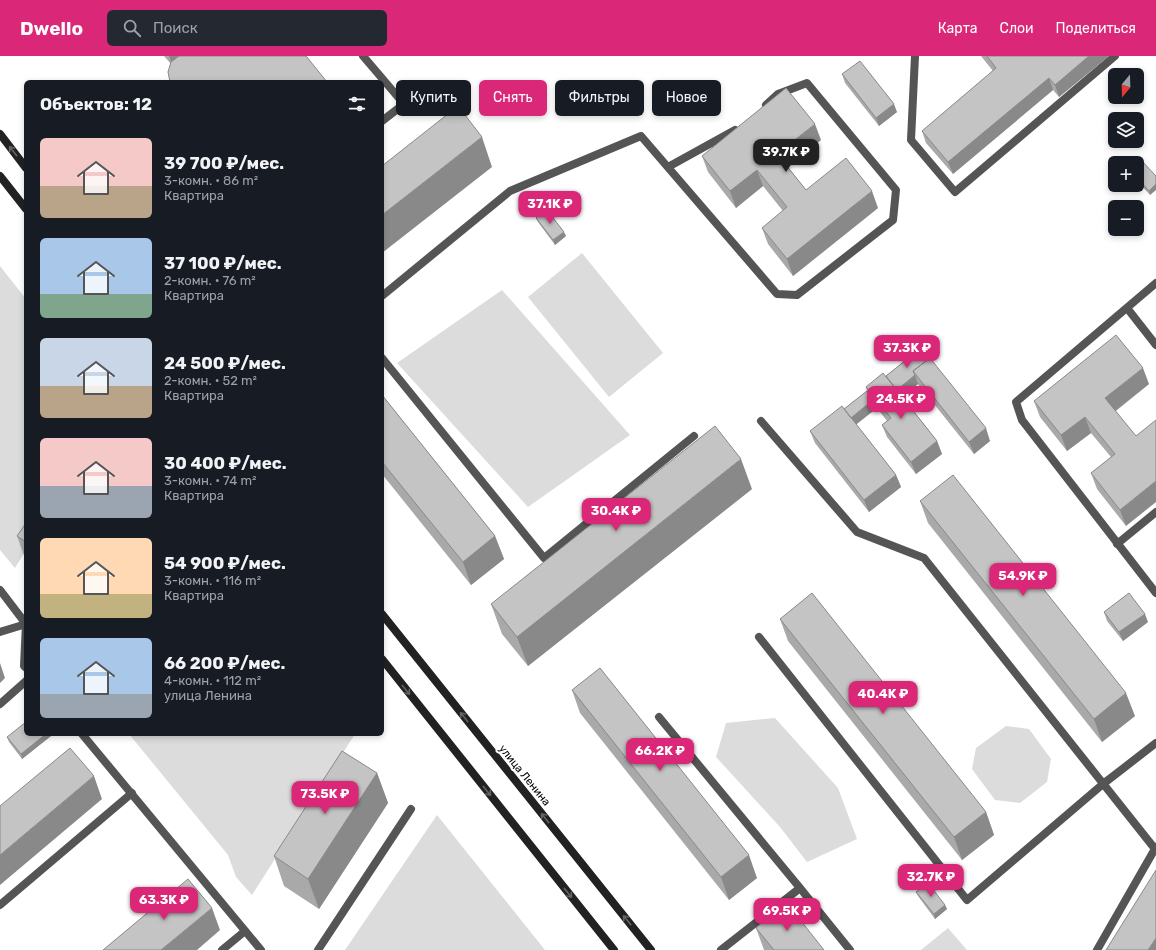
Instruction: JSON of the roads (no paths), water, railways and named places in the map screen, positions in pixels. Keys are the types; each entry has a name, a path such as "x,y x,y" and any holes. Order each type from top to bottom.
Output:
{"main road":[{"path":"0,134 24,165"},
{"path":"0,176 24,206"},
{"name":"улица Ленина","path":"384,616 651,950"},
{"path":"384,662 614,950"}],"street":[{"path":"363,56 384,80"},
{"path":"915,56 911,140 955,192 1115,56"},
{"path":"384,81 404,104 384,120"},
{"path":"384,294 510,191 641,136 777,294 797,295 893,220 896,190 807,83 778,94 761,109"},
{"path":"668,167 732,133 743,123"},
{"path":"1156,283 1016,402 1022,420 1156,593"},
{"path":"1127,308 1156,345"},
{"path":"384,360 544,558 694,436"},
{"path":"761,421 858,532 924,558 1102,784 1156,848 1097,950"},
{"path":"1117,544 1156,512"},
{"path":"0,590 24,621"},
{"path":"0,632 24,625"},
{"path":"759,637 967,900 1102,784 1156,743"},
{"path":"0,704 24,683"},
{"path":"659,718 850,950"},
{"path":"84,736 261,950"},
{"path":"0,905 132,793"},
{"path":"318,950 411,809"},
{"path":"721,950 800,888"},
{"path":"222,950 245,931"}]}
